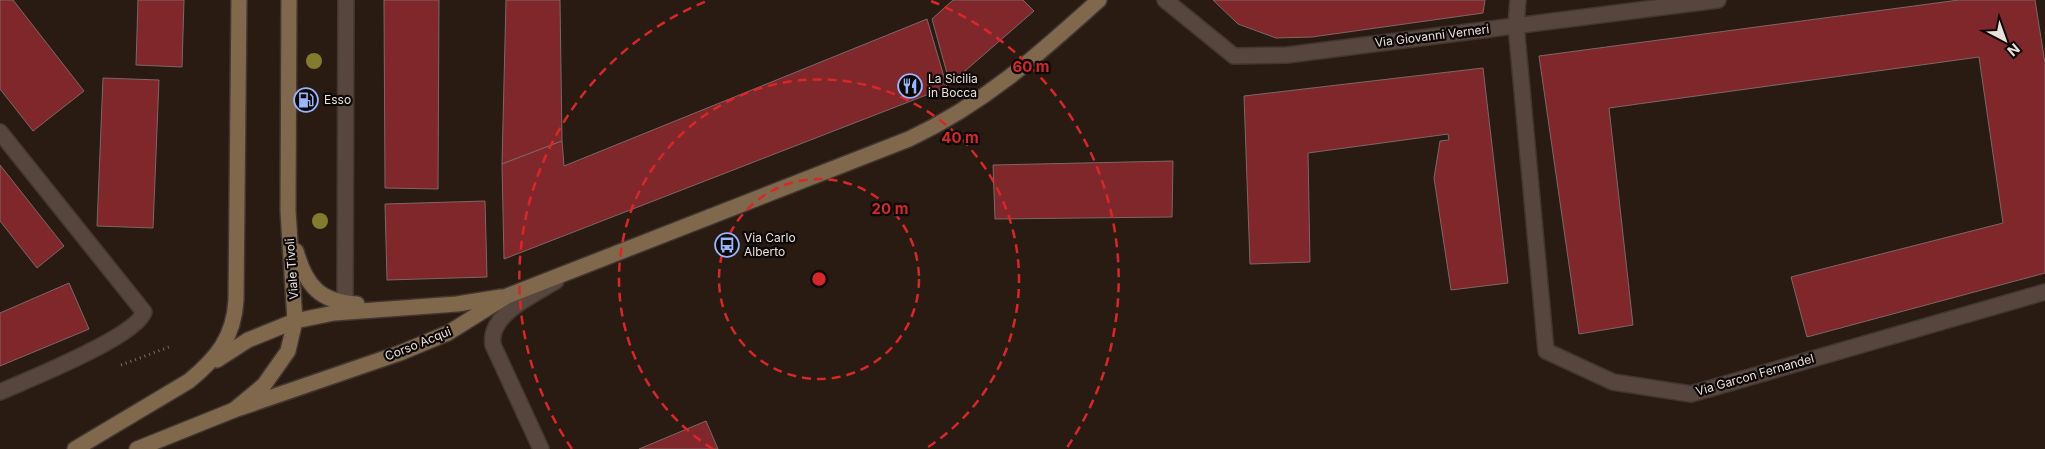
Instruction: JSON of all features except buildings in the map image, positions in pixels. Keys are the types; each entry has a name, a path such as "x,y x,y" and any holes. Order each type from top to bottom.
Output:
{"street":[{"path":"204,369 226,342 235,318 239,0"},
{"name":"Viale Tivoli","path":"137,449 234,410 255,395 278,367 288,351 295,321 288,211 289,0"},
{"path":"345,304 346,0"},
{"path":"74,449 173,392 248,340 295,321 334,313 457,304 508,296 876,153 941,124 974,105 1006,81 1099,0"},
{"name":"Via Giovanni Verneri","path":"1164,0 1234,56 1287,55 1718,0"},
{"name":"Via Garcon Fernandel","path":"1518,0 1516,25 1546,351 1613,382 1692,394 2045,292"},
{"path":"0,132 144,312 138,323 99,347 0,392"},
{"path":"288,211 296,254 310,281 322,295 334,302 386,310"},
{"path":"541,449 494,345 493,331 508,313 567,274"},
{"name":"Corso Acqui","path":"234,410 400,352 448,333 508,296"}],"place":[{"name":"La Sicilia in Bocca","path":"910,86"},
{"name":"Esso","path":"306,100"},
{"name":"Via Carlo Alberto","path":"727,245"}]}
